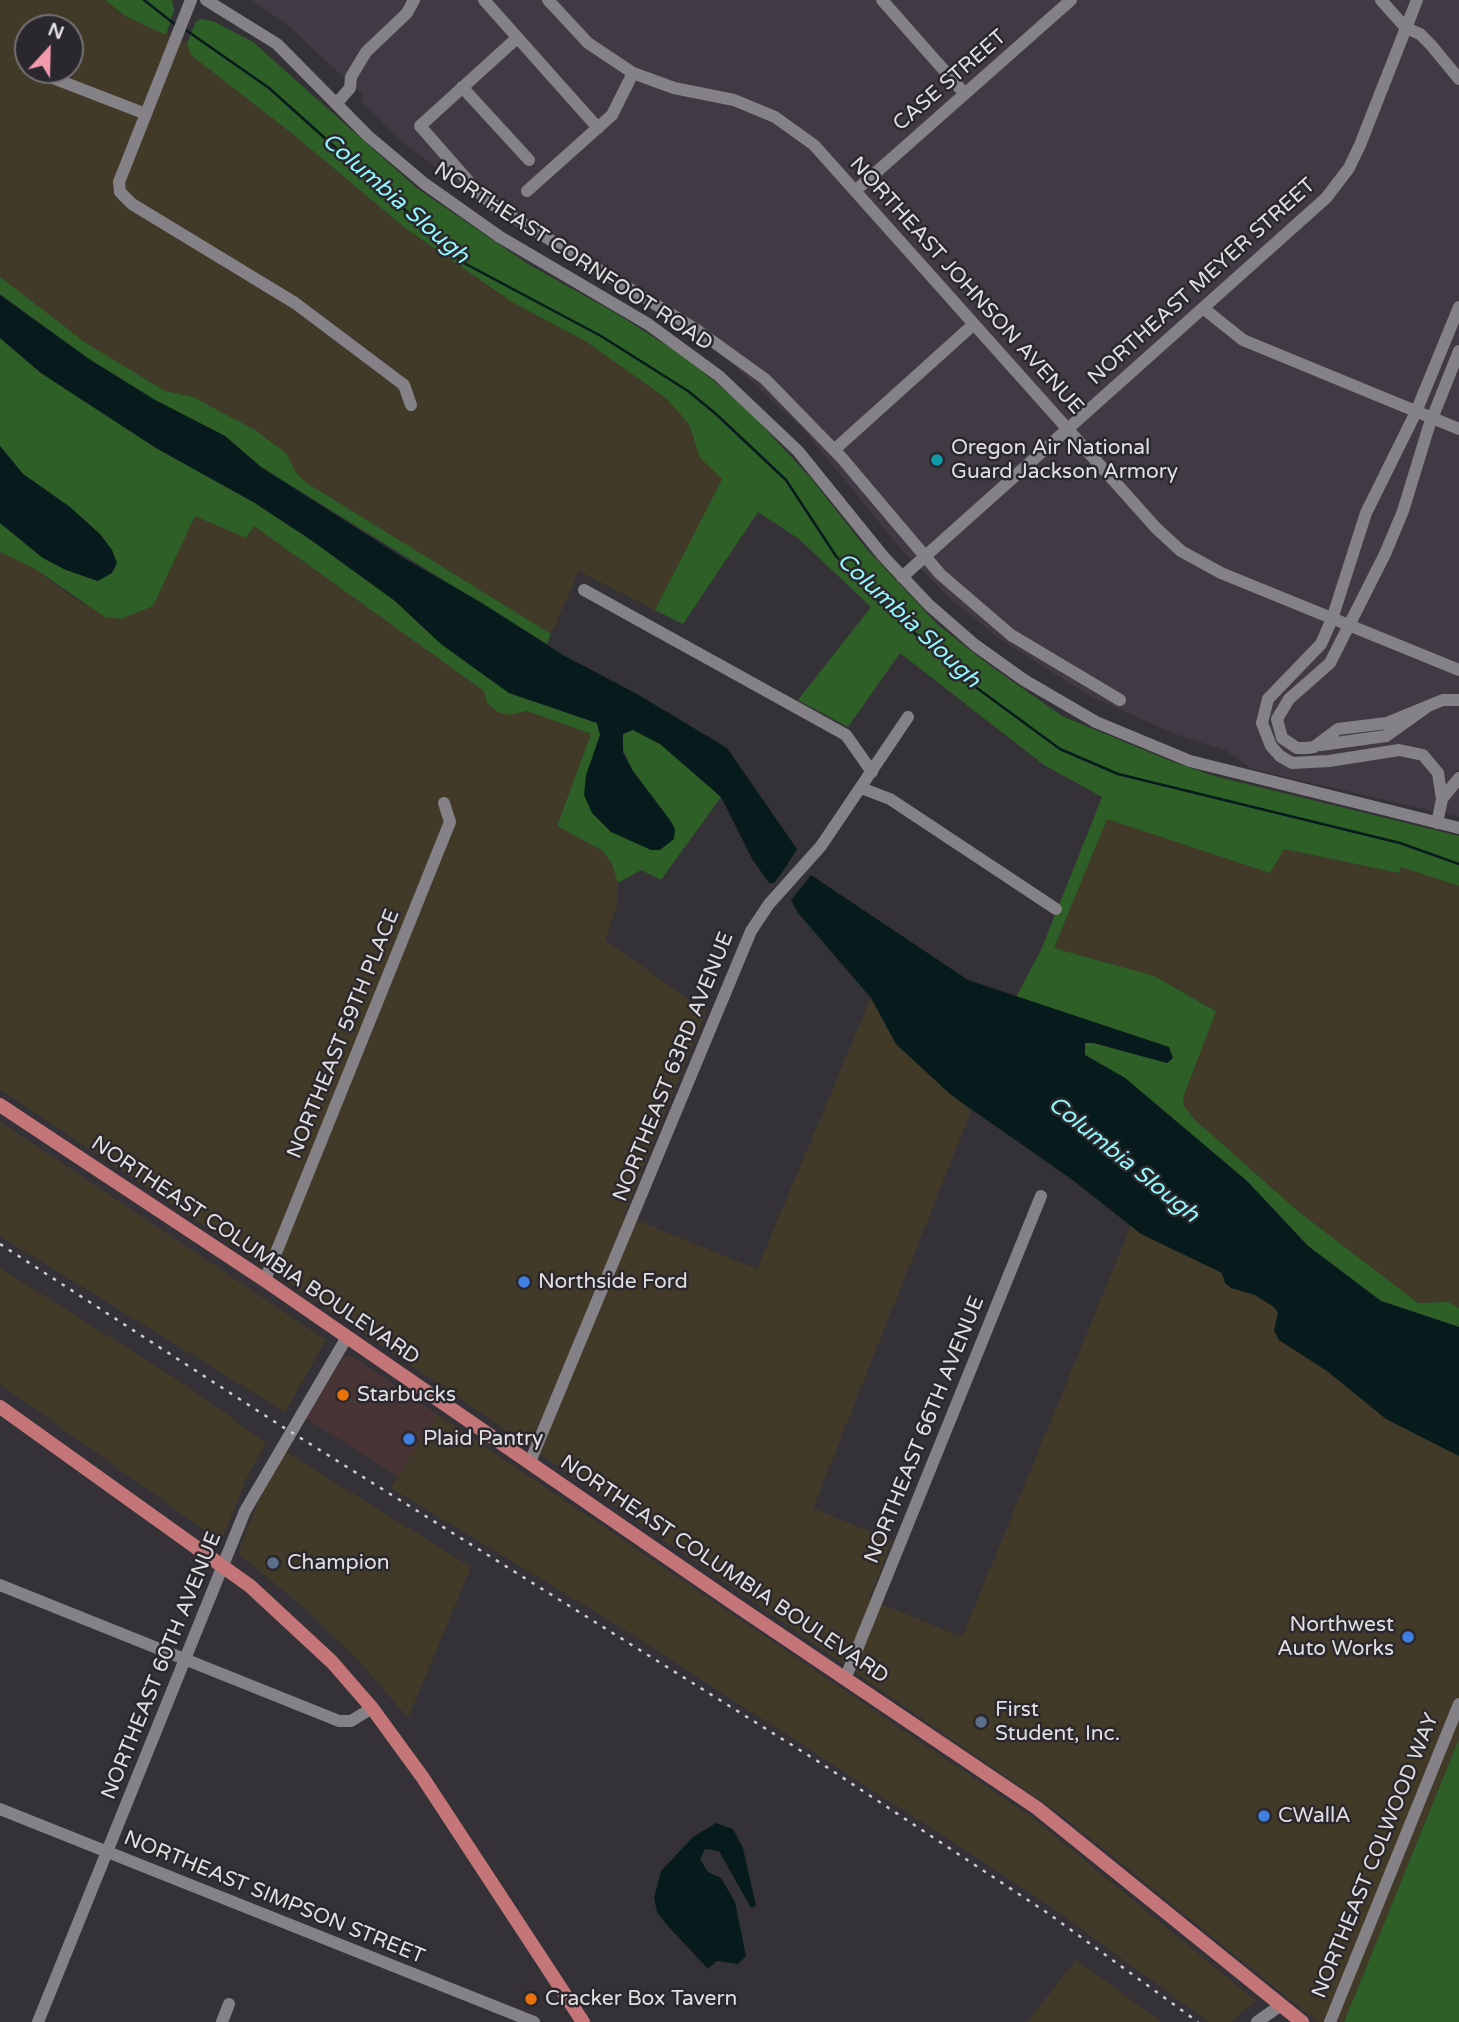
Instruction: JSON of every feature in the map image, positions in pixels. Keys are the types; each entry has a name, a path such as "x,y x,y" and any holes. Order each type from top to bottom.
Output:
{"main road":[{"name":"NORTHEAST COLUMBIA BOULEVARD","path":"0,1105 265,1280 1058,1823 1302,2022"},
{"path":"2,1412 222,1566 313,1642 372,1708 424,1778 580,2021"}],"street":[{"path":"191,0 119,182 120,192 132,204 295,303 404,385 411,405"},
{"name":"NORTHEAST CORNFOOT ROAD","path":"206,0 277,44 397,162 481,225 648,324 719,376 806,460 902,577 951,625 990,656 1051,697 1117,732 1206,766 1459,828"},
{"path":"336,104 350,88 351,77 366,52 407,13 414,0"},
{"path":"484,0 598,128"},
{"name":"NORTHEAST JOHNSON AVENUE","path":"548,0 588,43 633,74 674,88 734,100 775,117 814,145 1156,528 1181,551 1213,570 1459,670"},
{"path":"882,0 965,94"},
{"name":"CASE STREET","path":"855,191 1071,0"},
{"path":"1381,0 1406,28 1420,34 1431,45 1459,79"},
{"name":"NORTHEAST MEYER STREET","path":"902,577 1338,184 1360,145 1417,0"},
{"path":"517,38 420,126 478,192 495,206 697,330 765,379 834,450 924,557 1012,635 1120,700"},
{"path":"527,191 616,109 633,74"},
{"path":"67,84 146,114"},
{"path":"462,87 528,160"},
{"path":"1437,823 1442,799 1438,773 1432,762 1412,750 1293,763 1280,756 1264,735 1263,712 1268,699 1311,658 1332,619 1366,513 1416,412 1459,307"},
{"path":"1203,308 1243,340 1459,429"},
{"path":"834,450 974,324"},
{"path":"1459,351 1431,418 1398,526 1329,663 1289,699 1277,719 1282,738 1289,744 1297,748 1314,747 1387,736 1428,706 1443,700 1459,700"},
{"path":"584,590 846,735 873,772"},
{"name":"NORTHEAST 63RD AVENUE","path":"530,1462 751,931 769,904 821,846 908,717"},
{"path":"1442,799 1459,778"},
{"path":"861,788 890,799 1056,909"},
{"name":"NORTHEAST 59TH PLACE","path":"265,1280 450,822 444,803"},
{"name":"NORTHEAST 66TH AVENUE","path":"845,1679 1041,1196"},
{"name":"NORTHEAST 60TH AVENUE","path":"38,2022 222,1566 259,1484 347,1337"},
{"path":"0,1585 340,1721 351,1721 372,1708"},
{"name":"NORTHEAST COLWOOD WAY","path":"1330,2022 1459,1704"},
{"name":"NORTHEAST SIMPSON STREET","path":"0,1809 534,2022"},
{"path":"222,2022 229,2004"},
{"path":"1257,2022 1281,2005"}],"shaded area":[{"path":"0,0 105,0 125,16 187,43 192,55 294,135 405,228 512,302 585,341 666,398 689,424 700,458 722,479 655,610 579,571 551,634 307,483 297,474 286,453 255,430 193,397 165,391 86,343 16,292 0,277"},
{"path":"251,0 1459,0 1459,817 1252,769 1227,751 1175,734 1088,695 1000,639 953,601 901,549 803,429 735,366 681,325 497,212 406,145 361,102 363,95 284,22"},
{"path":"195,515 246,538 254,526 484,691 487,703 519,713 527,711 591,734 557,826 603,851 612,864 618,883 617,904 605,940 706,1012 624,1215 757,1269 871,998 896,1044 971,1111 813,1508 892,1541 869,1599 962,1637 1131,1226 1222,1273 1225,1283 1231,1288 1255,1295 1274,1307 1278,1313 1274,1330 1279,1340 1327,1371 1386,1419 1459,1456 1459,1739 1344,2022 1318,2022 1060,1814 430,1378 0,1089 0,552 35,569 81,603 153,606"},
{"path":"1107,818 1269,873 1284,849 1398,873 1400,867 1459,886 1459,1308 1448,1302 1418,1303 1299,1212 1194,1119 1184,1106 1183,1098 1216,1010 1154,976 1054,948"},
{"path":"0,1122 326,1340 285,1412 0,1236"},
{"path":"0,1268 186,1385 266,1443 247,1477 224,1535 214,1537 0,1384"},
{"path":"350,1355 437,1414 398,1477 306,1418 342,1359"},
{"path":"437,1414 1034,1819 1256,2001 1230,2022 1209,2022 1040,1899 976,1857 617,1625 391,1488"},
{"path":"286,1452 471,1567 408,1718 358,1660 301,1605 240,1555 240,1548 262,1492"},
{"path":"1076,1960 1162,2022 1027,2022"}],"green space":[{"path":"105,0 172,0 174,10 166,35 125,16"},
{"path":"201,19 213,21 253,42 418,189 528,264 619,315 686,358 745,407 810,477 865,547 938,625 1062,716 1214,776 1459,836 1459,886 1401,867 1399,873 1284,849 1270,873 1107,819 1054,948 1154,976 1216,1011 1183,1098 1184,1106 1194,1119 1299,1212 1418,1303 1448,1302 1459,1308 1459,1327 1381,1301 1308,1246 1247,1181 1125,1078 1085,1055 1085,1043 1094,1043 1167,1063 1169,1047 1016,997 1041,950 1102,797 1044,765 900,653 848,727 798,700 871,607 799,539 758,512 683,624 655,610 722,479 700,458 689,424 666,398 585,341 512,302 405,228 294,135 191,55 187,43 196,22"},
{"path":"0,277 86,343 165,391 193,397 255,430 286,453 297,474 307,483 551,634 547,644 261,467 225,436 155,400 89,359 0,294"},
{"path":"0,338 41,373 156,448 255,503 311,540 395,601 441,644 509,693 597,723 600,735 595,751 675,829 633,771 621,745 623,734 633,730 660,744 692,770 721,797 661,880 641,870 618,883 612,864 603,851 557,826 591,734 527,711 509,715 498,712 487,703 484,691 254,526 246,538 195,516 153,606 121,619 105,617 35,569 0,552 0,523 43,558 66,570 98,581 70,507 23,474 0,446"},
{"path":"1459,1739 1459,2022 1344,2022"}],"water":[{"path":"0,295 89,359 155,400 225,436 261,467 402,557 482,603 563,655 637,694 727,748 797,849 786,867 774,883 769,883 752,859 721,797 660,744 633,730 623,734 623,753 633,771 670,820 675,829 674,839 660,850 651,850 611,832 592,813 584,795 586,775 600,735 597,723 509,693 441,644 395,601 311,540 255,503 156,448 41,373 0,338"},
{"path":"0,446 23,474 70,507 100,534 112,550 117,563 112,573 98,581 66,570 43,558 0,523"},
{"path":"811,875 968,980 1169,1047 1173,1058 1167,1063 1094,1043 1085,1043 1085,1055 1125,1078 1247,1181 1308,1246 1381,1301 1459,1327 1459,1456 1386,1419 1327,1371 1279,1340 1274,1331 1278,1313 1274,1307 1255,1295 1231,1288 1225,1283 1222,1273 1141,1234 1074,1181 951,1095 896,1044 871,998 798,913 791,900"},
{"path":"716,1823 733,1829 743,1848 756,1906 751,1908 719,1851 705,1849 700,1859 708,1872 721,1878 735,1902 746,1956 738,1964 717,1961 708,1969 666,1924 657,1912 654,1898 661,1871 693,1837"}],"waterway":[{"name":"Columbia Slough","path":"144,0 177,26"},
{"name":"Columbia Slough","path":"183,28 269,88 464,263 601,336 688,391 716,414 786,480 836,556 868,591 970,683 1060,749 1118,774 1400,843 1459,864"}],"railway":[{"path":"0,1244 275,1422 819,1762 1049,1914 1198,2022"}],"place":[{"name":"Oregon Air National Guard Jackson Armory","path":"937,460"},
{"name":"Northside Ford","path":"524,1282"},
{"name":"Starbucks","path":"343,1395"},
{"name":"Plaid Pantry","path":"409,1439"},
{"name":"Champion","path":"273,1563"},
{"name":"Northwest Auto Works","path":"1408,1637"},
{"name":"First Student, Inc.","path":"981,1722"},
{"name":"CWallA","path":"1264,1816"},
{"name":"Cracker Box Tavern","path":"531,1999"}]}
